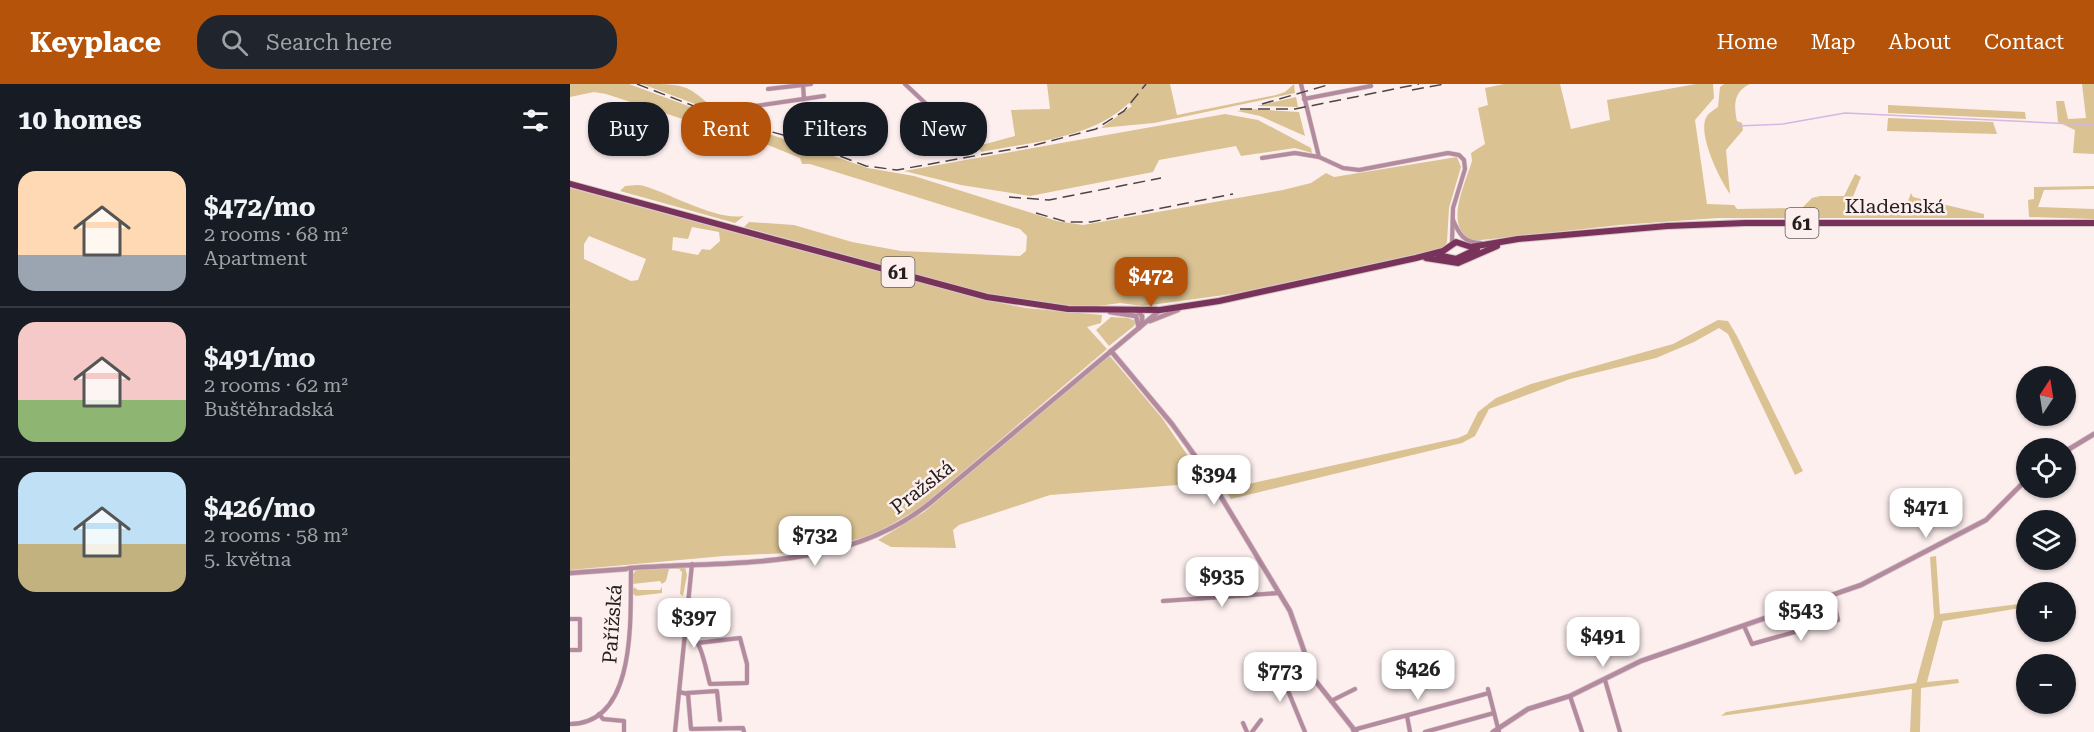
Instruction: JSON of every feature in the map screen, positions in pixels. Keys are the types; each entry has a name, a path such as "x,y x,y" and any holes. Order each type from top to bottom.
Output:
{"main road":[{"name":"61","path":"570,184 987,297 1036,306 1105,311 1137,310 1240,296"},
{"name":"Kladenská","path":"1500,244 1552,237 1745,223 2094,223"},
{"name":"61","path":"1416,258 1461,244 1471,247 1500,244"},
{"path":"1461,244 1464,254"},
{"name":"61","path":"1090,310 1160,310 1200,305 1416,258 1440,255 1459,259 1464,254 1500,244"},
{"name":"61","path":"1416,258 1436,258 1458,263 1500,244"},
{"path":"1450,246 1450,256"}],"street":[{"path":"768,89 811,84"},
{"path":"907,84 926,102"},
{"path":"1301,84 1319,157"},
{"path":"803,85 804,99"},
{"path":"1304,99 1371,86"},
{"path":"771,104 824,96"},
{"path":"1262,158 1290,153 1319,157 1327,162 1359,170 1448,153 1459,155 1464,160 1465,168 1452,218 1450,246"},
{"path":"1452,218 1459,234 1471,243 1500,244"},
{"path":"1452,218 1456,237 1461,244"},
{"path":"1141,326 1160,310 1181,304"},
{"path":"1141,326 1167,313 1200,305"},
{"path":"1137,310 1141,326"},
{"path":"1105,311 1134,315 1141,326"},
{"name":"Pražská","path":"570,573 814,556 851,546 898,526 930,503 1141,326"},
{"path":"1111,351 1172,424 1203,467 1280,593 1292,616 1309,668 1330,701 1354,731 1488,692 1498,730"},
{"path":"2076,445 2094,434"},
{"path":"1493,732 1532,707 1570,696 1659,654 1861,585 1986,520 2016,490"},
{"path":"675,732 692,564"},
{"name":"Pařížská","path":"599,714 619,686 626,667 630,636 628,568"},
{"path":"1163,601 1280,593"},
{"path":"1744,626 1752,644 1839,618 1832,596"},
{"path":"1813,602 1821,624"},
{"path":"570,619 580,619 580,650 570,650"},
{"path":"685,630 693,634 698,643 710,684 747,682 747,664 740,638 698,643"},
{"path":"1279,669 1305,732"},
{"path":"1259,686 1282,679"},
{"path":"1605,680 1620,732"},
{"path":"1330,701 1355,689"},
{"path":"679,692 717,691 720,720"},
{"path":"687,693 691,729 743,730"},
{"path":"1570,696 1582,732"},
{"path":"1425,732 1494,713"},
{"path":"570,724 580,724 599,714 603,719 624,721 624,732"},
{"path":"1407,716 1410,732"},
{"path":"1252,732 1262,720"},
{"path":"1243,723 1247,732"}],"shaded area":[{"path":"570,84 629,84 681,103 681,119 669,115 669,102 630,102 594,92 570,97"},
{"path":"642,84 678,86 692,91 707,102 690,102"},
{"path":"1047,84 1170,84 1177,115 1276,95 1285,92 1294,84 1295,93 1154,123 1101,128 1132,106 1129,103 1114,115 1079,132 1040,142 987,151 987,144 1015,136 1011,110 1050,109"},
{"path":"1504,84 1560,84 1571,129 1610,120 1607,100 1696,84 1713,84 1714,98 1695,120 1707,204 1734,205 1737,209 1802,208 1812,198 1844,196 1855,174 1861,177 1850,204 1852,209 1905,209 1911,193 1913,197 1984,214 1984,218 1718,218 1620,225 1472,241 1463,234 1459,226 1458,204 1472,161 1471,153 1485,144 1478,108 1488,105 1485,88"},
{"path":"1724,84 1750,84 1740,91 1736,100 1737,121 1742,123 1743,130 1726,150 1730,194 1715,167 1707,144 1704,123 1707,116 1718,107 1720,87"},
{"path":"2082,84 2094,84 2094,154 2073,153 2075,130 2058,122 2056,101 2064,101 2068,119 2086,118"},
{"path":"1296,97 1298,107 1257,106"},
{"path":"1888,105 2025,112 2026,119 1888,113"},
{"path":"1250,109 1299,112 1305,136 1260,116 1237,111"},
{"path":"1225,114 1258,120 1311,148 1312,153 1295,148 1241,156 1236,146 1159,160 1153,172 1030,196 961,185 904,171"},
{"path":"1888,118 1993,122 1997,134 1887,131"},
{"path":"771,134 783,139 783,151 771,146"},
{"path":"795,156 833,156 868,168 914,176 1057,221 1083,225 1283,190 1311,183 1326,173 1334,177 1457,157 1461,167 1449,208 1447,242 1444,248 1239,293 1143,306 1120,303 1091,307 1047,304 988,294 744,227 749,222 794,225 852,242 901,251 1020,256 1026,251 1027,236 1020,229 810,164 802,164 800,158"},
{"path":"625,186 644,186 721,215 744,216 735,223 620,191"},
{"path":"2094,186 2094,189 2044,190 2038,207 2094,209 2094,219 2029,217 2028,200 2034,199 2034,187"},
{"path":"570,188 986,300 1026,308 1102,315 1101,323 1087,327 1107,349 920,508 873,535 808,552 724,556 570,570","holes":["692,227 719,232 720,241 710,250 702,249 698,255 672,250 673,237 688,239","589,236 646,259 638,280 631,281 584,259 584,244"]},
{"path":"1111,317 1136,321 1134,326 1109,346 1096,330"},
{"path":"1718,320 1728,321 1737,336 1803,471 1795,475 1728,334 1719,328 1694,342 1656,358 1570,379 1489,409 1475,436 1462,443 1231,499 1222,485 1228,489 1458,438 1467,434 1478,412 1496,398 1531,384 1673,344"},
{"path":"1109,355 1162,418 1212,491 1203,483 1050,495 959,525 953,530 956,548 891,547 878,540 924,512"},
{"path":"1936,556 1940,614 2016,604 2016,609 1943,621 1927,682 1958,679 1959,683 1921,688 1920,732 1910,732 1912,689 1721,716 1726,712 1916,683 1934,617 1930,557"},
{"path":"685,567 687,575 683,596 680,594 682,572 679,569 669,569 666,581 662,584 660,581 632,584 633,574 637,569"},
{"path":"634,587 638,590 660,590 662,587 662,593 636,596 632,593"}],"waterway":[{"path":"1737,126 1783,124 1845,113 2094,125"}],"railway":[{"path":"637,84 735,122 787,136 866,166 897,170 1035,145 1096,129 1124,111 1146,84"},
{"path":"1262,104 1331,84"},
{"path":"1240,109 1295,109 1419,84"},
{"path":"1412,90 1445,84"},
{"path":"1009,197 1049,200 1161,178"},
{"path":"1036,213 1067,222 1091,222 1233,194"}]}
